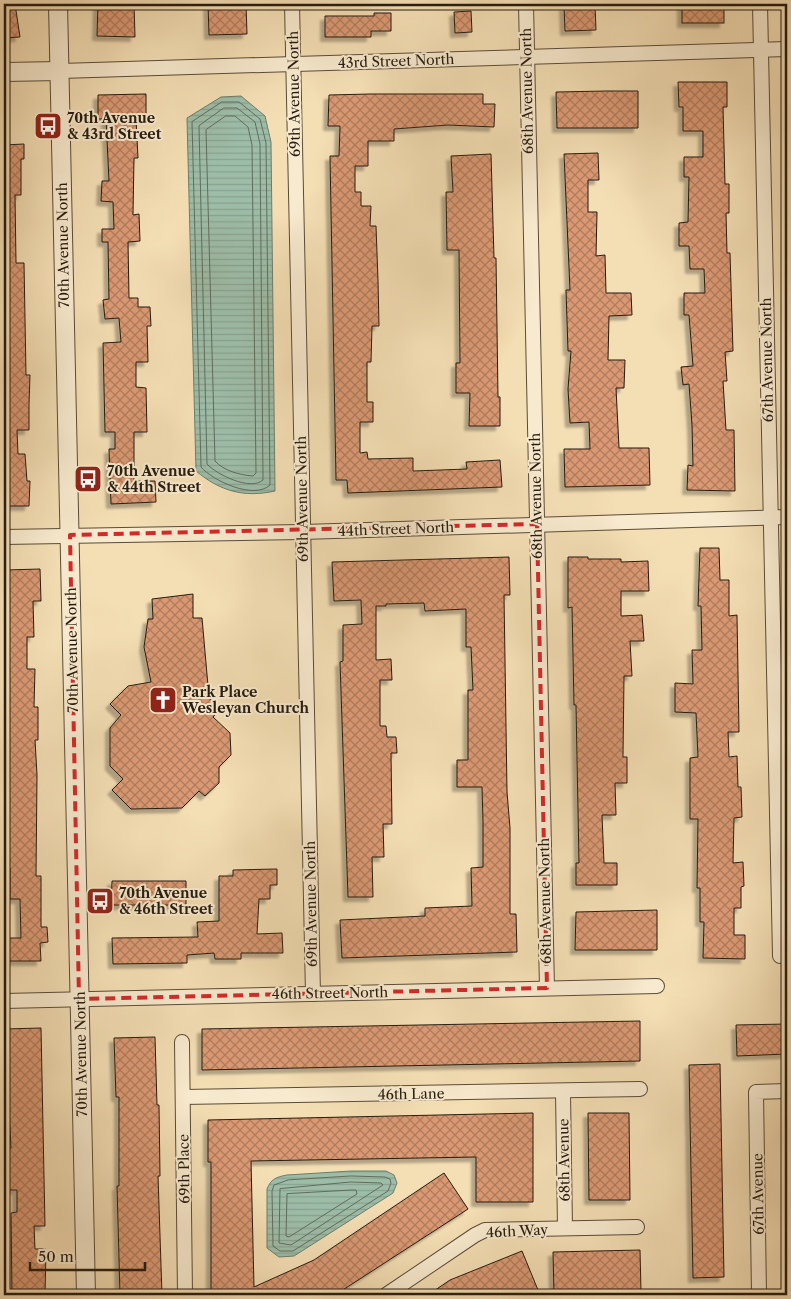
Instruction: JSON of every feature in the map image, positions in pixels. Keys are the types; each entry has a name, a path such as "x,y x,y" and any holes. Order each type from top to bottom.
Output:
{"street":[{"name":"70th Avenue North","path":"58,4 86,1295"},
{"name":"69th Avenue North","path":"292,4 313,994"},
{"name":"68th Avenue North","path":"526,4 547,988"},
{"name":"67th Avenue North","path":"760,4 780,956"},
{"name":"43rd Street North","path":"4,72 787,49"},
{"name":"44th Street North","path":"4,537 303,532 787,517"},
{"name":"46th Street North","path":"4,1001 657,986"},
{"name":"69th Place","path":"182,1042 185,1295"},
{"name":"46th Lane","path":"183,1097 563,1092 640,1089"},
{"name":"67th Avenue","path":"759,1295 756,1092 787,1091"},
{"name":"68th Avenue","path":"563,1092 565,1228"},
{"name":"46th Way","path":"386,1295 475,1234 485,1230 637,1227"}],"highlighted area":[{"path":"537,524 547,988 79,999 70,535"}],"water":[{"path":"241,96 265,116 271,142 275,491 253,494 223,488 196,471 187,118 221,97"},
{"path":"386,1171 394,1175 397,1183 393,1193 294,1256 279,1257 267,1248 267,1189 272,1181 287,1175"}],"building":[{"path":"4,4 15,4 20,37 4,38"},
{"path":"98,4 134,4 135,37 97,36"},
{"path":"208,4 246,4 247,34 209,35"},
{"path":"682,4 724,4 724,23 682,23"},
{"path":"595,5 596,30 565,31 564,6"},
{"path":"471,11 472,32 455,33 454,12"},
{"path":"374,13 391,13 391,31 371,31 371,37 325,37 325,16 374,16"},
{"path":"678,82 727,82 727,107 723,107 725,184 729,184 729,213 726,213 727,253 730,253 733,351 725,352 727,381 723,381 726,430 734,430 735,491 687,490 688,465 693,466 692,425 689,384 683,385 681,367 693,366 689,315 684,315 684,293 705,293 704,269 690,269 689,246 679,246 679,223 688,222 689,177 684,177 684,157 703,157 703,131 683,131 683,107 679,107"},
{"path":"638,91 638,128 557,128 556,92"},
{"path":"146,94 146,118 136,118 138,158 134,158 133,215 139,214 140,241 128,242 129,298 138,298 138,307 150,307 151,326 147,326 148,362 136,362 136,387 146,388 147,432 134,432 134,481 155,481 156,502 111,504 109,449 115,449 115,432 105,432 103,343 121,342 119,318 105,319 103,300 109,299 108,242 102,242 102,229 114,229 113,202 101,201 102,181 109,181 106,119 98,119 98,95"},
{"path":"483,94 483,104 495,104 494,127 448,125 394,129 394,141 368,141 368,166 355,166 355,192 361,192 361,206 371,206 370,226 376,226 379,326 372,326 371,362 367,362 367,402 373,402 373,422 360,422 360,453 367,452 368,459 413,458 413,471 467,469 466,462 500,460 502,487 348,493 347,480 336,480 330,156 339,156 340,126 328,126 329,95"},
{"path":"24,144 24,159 21,159 21,195 15,195 16,263 24,263 26,375 30,375 29,430 17,430 18,454 25,454 27,481 30,481 29,506 4,506 4,145"},
{"path":"598,153 599,180 588,180 588,212 597,212 596,256 605,255 606,293 631,293 632,315 609,316 608,360 625,360 624,388 616,388 619,448 649,448 650,485 565,487 564,449 590,449 589,422 570,423 568,389 571,351 568,351 566,290 570,290 564,154"},
{"path":"491,154 494,258 496,258 500,426 469,426 470,393 456,393 456,363 460,363 459,250 447,250 446,192 453,192 451,156"},
{"path":"700,548 719,548 720,580 729,580 729,616 737,615 739,732 728,732 729,757 737,756 738,787 741,787 742,817 734,818 733,863 743,862 744,886 741,887 741,908 734,908 734,935 745,935 745,959 703,958 704,922 700,922 700,888 697,888 698,819 690,819 690,758 698,757 696,713 675,712 675,683 693,684 692,650 702,650 701,606 698,606"},
{"path":"509,557 510,595 504,595 507,792 510,828 510,914 516,914 517,952 342,958 340,920 425,916 425,908 472,906 471,868 483,867 483,822 482,787 457,787 457,760 468,760 468,690 473,690 471,647 466,647 466,609 425,611 424,603 376,606 376,660 391,659 392,680 380,680 380,726 386,726 387,737 396,737 397,753 391,753 392,824 383,824 384,857 372,857 373,897 348,897 340,662 343,661 343,625 362,624 361,600 334,601 332,562"},
{"path":"568,557 621,559 621,562 648,561 649,591 621,591 621,616 642,615 644,641 630,641 632,676 624,676 623,757 627,757 627,783 615,783 616,815 602,815 604,863 617,863 617,885 576,885 576,863 579,863 576,705 574,705 572,607 568,608"},
{"path":"40,569 41,601 33,601 34,637 27,637 27,669 35,669 34,707 38,707 38,740 35,740 37,775 36,876 41,876 41,927 47,927 48,942 40,943 41,961 4,961 4,938 21,938 20,899 10,899 10,868 4,868 4,753 7,753 4,624 7,623 6,570"},
{"name":"Park Place Wesleyan Church","path":"193,594 193,618 202,618 209,697 219,710 213,717 230,733 231,755 219,767 219,783 205,796 199,791 182,808 131,809 112,790 123,779 110,766 110,728 121,715 110,704 128,686 151,682 144,647 148,619 153,619 152,599"},
{"path":"277,869 277,885 270,885 270,899 259,899 257,934 282,933 283,953 241,953 241,959 215,959 214,953 187,955 187,963 113,964 112,938 198,937 197,922 219,921 219,876 233,876 233,870"},
{"path":"112,881 186,881 186,905 111,905"},
{"path":"657,910 657,950 575,950 576,912"},
{"path":"640,1021 640,1061 202,1070 202,1029"},
{"path":"787,1024 787,1054 737,1056 736,1025"},
{"path":"41,1028 45,1226 34,1226 35,1249 46,1249 45,1295 12,1295 11,1213 17,1212 17,1190 8,1190 8,1168 4,1168 4,1148 11,1148 8,1092 5,1092 4,1029"},
{"path":"155,1037 157,1105 159,1105 160,1176 158,1176 162,1295 120,1295 117,1186 119,1186 119,1097 116,1097 114,1038"},
{"path":"720,1064 724,1277 693,1278 689,1065"},
{"path":"533,1113 533,1202 476,1202 476,1157 251,1161 254,1287 314,1260 444,1173 468,1209 335,1295 211,1295 211,1162 208,1162 208,1120"},
{"path":"588,1113 629,1113 630,1200 589,1200"},
{"path":"640,1250 641,1292 554,1294 553,1252"},
{"path":"522,1251 538,1290 525,1295 428,1295 450,1280"}],"place":[{"name":"70th Avenue & 43rd Street","path":"48,126"},
{"name":"70th Avenue & 44th Street","path":"88,479"},
{"name":"Park Place Wesleyan Church","path":"163,700"},
{"name":"70th Avenue & 46th Street","path":"100,901"}]}
